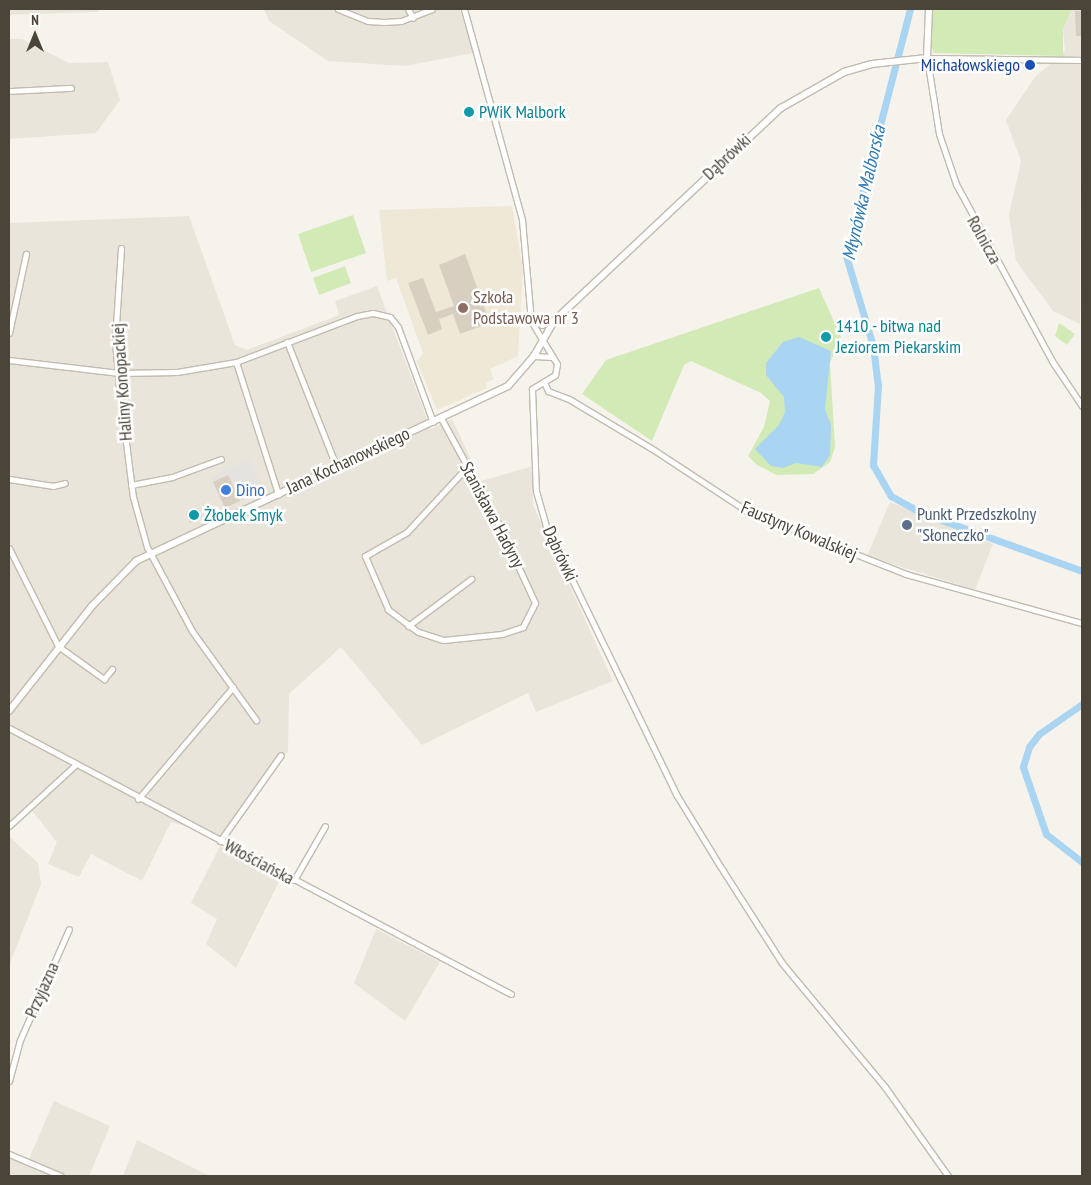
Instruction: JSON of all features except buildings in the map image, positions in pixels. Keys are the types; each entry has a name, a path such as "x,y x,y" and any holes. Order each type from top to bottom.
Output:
{"street":[{"path":"338,9 368,21 412,18 432,9"},
{"path":"408,9 412,18"},
{"path":"464,9 505,150 522,220 530,317 554,358 556,373 544,382"},
{"path":"929,9 927,58 1082,60"},
{"name":"Dąbrówki","path":"534,356 542,338 554,321 781,108 833,77 890,62 927,58"},
{"name":"Rolnicza","path":"927,58 938,126 956,184 1052,361 1082,406"},
{"path":"9,92 71,88"},
{"name":"Haliny Konopackiej","path":"121,248 115,341 131,485 150,554 207,650 256,720"},
{"path":"9,333 26,254"},
{"path":"9,360 119,373 178,372 236,362 356,316 373,313 390,317 398,327 433,422"},
{"path":"530,317 542,325 554,321"},
{"path":"287,342 336,466"},
{"path":"534,356 554,358"},
{"name":"Jana Kochanowskiego","path":"9,711 58,646 119,574 150,554 495,393 514,381 534,356"},
{"path":"236,362 278,494"},
{"name":"Dąbrówki","path":"544,382 535,385 532,392 536,491 546,526 676,794 782,963 885,1087 948,1176"},
{"name":"Faustyny Kowalskiej","path":"544,382 548,391 569,399 651,448 747,511 897,571 1082,623"},
{"name":"Stanisława Hadyny","path":"408,626 443,640 460,640 513,631 522,627 532,614 535,603 518,562 466,468 441,418"},
{"path":"131,485 172,477 221,459"},
{"path":"466,468 406,532 365,556 388,609 408,626 471,579"},
{"path":"9,479 53,486 65,483"},
{"path":"9,548 58,646 104,679 112,669"},
{"path":"138,799 233,687"},
{"name":"Włościańska","path":"9,728 138,799 511,994"},
{"path":"220,841 281,755"},
{"path":"9,826 75,765"},
{"path":"294,880 325,826"},
{"name":"Przyjazna","path":"9,1081 20,1040 69,929"},
{"path":"9,1154 61,1176"}],"shaded area":[{"path":"9,9 98,9 98,12 9,15"},
{"path":"264,9 460,9 473,53 405,66 328,61 269,21"},
{"path":"1072,9 1082,9 1080,324 1053,311 1016,261 1009,215 1021,161 1006,120 1035,77 1065,51 1063,29"},
{"path":"9,39 22,39 69,63 108,62 120,100 96,133 9,139"},
{"name":"Szkoła Podstawowa nr 3","path":"512,206 523,269 518,356 490,369 494,379 486,383 487,388 437,410 417,362 423,353 396,278 387,281 379,210"},
{"path":"189,216 235,345 247,350 339,315 335,301 377,286 431,429 452,419 481,481 533,466 533,505 613,681 536,712 528,693 422,745 341,647 289,694 288,751 225,838 171,822 142,881 91,854 79,877 48,864 57,842 30,808 9,826 9,223"},
{"path":"249,459 264,490 240,501 228,476 213,482 211,477"},
{"path":"890,502 993,544 975,590 867,556"},
{"path":"9,836 38,863 41,884 9,966"},
{"path":"220,846 281,878 236,968 206,944 217,919 191,903"},
{"path":"376,929 440,962 405,1021 354,983"},
{"path":"54,1101 110,1126 89,1176 9,1176 9,1153 28,1161"},
{"path":"137,1140 210,1176 123,1176"}],"green space":[{"path":"931,9 1072,9 1063,29 1063,56 934,53 930,43"},
{"path":"353,215 366,253 311,272 298,234"},
{"path":"345,266 351,283 319,295 313,278"},
{"path":"819,288 841,337 830,363 835,447 830,462 813,474 776,475 756,464 748,456 764,427 770,401 761,393 691,361 684,365 652,441 582,394 606,360"},
{"path":"1059,323 1075,334 1067,345 1055,336"}],"water":[{"path":"799,337 831,351 825,409 831,425 830,455 822,467 796,463 783,468 771,466 755,449 779,425 785,412 784,397 766,375 766,363 783,342"}],"waterway":[{"name":"Młynówka Malborska","path":"910,9 846,256 873,346 878,385 873,465 891,496 922,513 1082,571"},
{"name":"Młynówka Malborska","path":"1082,704 1039,734 1029,747 1023,767 1046,834 1082,862"}],"place":[{"name":"Michałowskiego","path":"1030,65"},
{"name":"PWiK Malbork","path":"469,112"},
{"name":"Szkoła Podstawowa nr 3","path":"463,308"},
{"name":"1410 - bitwa nad Jeziorem Piekarskim","path":"826,337"},
{"name":"Dino","path":"226,490"},
{"name":"Żłobek Smyk","path":"194,515"},
{"name":"Punkt Przedszkolny \"Słoneczko\"","path":"907,525"}]}
